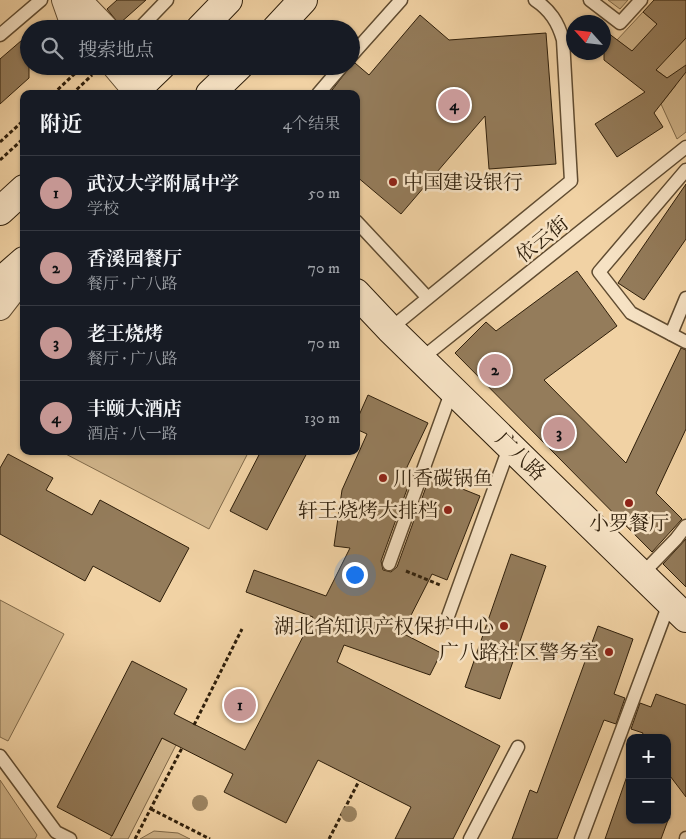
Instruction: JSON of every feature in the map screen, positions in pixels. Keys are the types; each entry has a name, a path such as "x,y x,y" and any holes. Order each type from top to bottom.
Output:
{"street":[{"path":"209,20 228,0"},
{"path":"287,20 303,0"},
{"path":"73,20 70,17 78,1 97,20"},
{"path":"128,75 143,79"},
{"path":"214,90 230,75"},
{"path":"0,198 20,190"},
{"path":"0,211 20,192"},
{"path":"0,282 20,264"},
{"path":"0,308 20,282"},
{"name":"广八路","path":"360,297 420,359 678,609"}],"lane":[{"path":"0,35 40,0"},
{"path":"148,20 167,0"},
{"path":"360,46 401,0"},
{"path":"390,329 571,181 562,40 554,18 545,7 535,0"},
{"path":"590,0 620,23 641,0"},
{"path":"321,90 331,75"},
{"name":"依云街","path":"420,359 686,147"},
{"path":"686,170 599,272 631,313 686,342"},
{"path":"360,225 427,297"},
{"path":"670,334 686,298"},
{"path":"390,564 452,390"},
{"path":"446,622 510,445"},
{"path":"642,574 686,526"},
{"path":"581,839 678,609"},
{"path":"470,839 518,747"},
{"path":"0,756 56,832 68,839"}],"path":[{"path":"57,90 73,75"},
{"path":"77,90 97,75"},
{"path":"0,142 20,124"},
{"path":"0,160 20,142"},
{"path":"390,564 456,592"},
{"path":"194,724 242,629"},
{"path":"135,839 182,748"},
{"path":"329,839 359,781"},
{"path":"151,809 210,839"}],"shaded area":[{"path":"608,0 628,0 620,9"},
{"path":"643,12 657,24 668,57 686,38 686,132 677,139 661,104 676,85 617,40"},
{"path":"68,455 247,455 209,529"},
{"path":"0,600 64,634 8,741 0,737"},
{"path":"162,738 176,745 128,839 110,839"},
{"path":"0,780 37,835 35,839 0,839"},
{"path":"154,831 178,833 190,839 140,839"}],"building":[{"path":"117,0 146,0 124,20 116,20 107,9"},
{"path":"654,0 686,0 686,38 656,70 667,78 686,65 686,72 654,113 663,127 617,157 595,124 645,92 604,60 611,60 611,35 632,51 657,24 643,12"},
{"path":"420,15 449,40 546,33 556,164 489,169 485,116 401,214 360,179 360,90 332,90 344,75 360,75 360,67 369,75"},
{"path":"20,42 20,75 29,75 29,78 0,104 0,59"},
{"path":"686,184 686,239 644,300 618,283"},
{"path":"577,271 617,326 544,380 626,463 681,348 686,350 686,429 656,493 682,519 652,552 455,353 486,322 496,331"},
{"path":"368,395 428,423 407,467 414,470 381,561 383,570 391,572 397,567 430,476 480,496 447,580 432,574 402,633 441,653 430,675 344,645 337,662 500,746 453,839 395,839 411,807 318,760 286,823 224,792 233,774 162,738 112,836 57,807 132,661 187,689 174,714 245,750 313,617 246,592 254,570 326,596 350,548 334,546 342,490 358,455 360,455 360,450 367,434 360,431 360,413"},
{"path":"8,454 53,478 46,490 92,515 100,500 189,548 160,602 93,566 85,581 0,534 0,468"},
{"path":"259,455 306,455 267,530 230,511"},
{"path":"686,539 686,587 663,564"},
{"path":"511,554 546,566 500,699 465,687"},
{"path":"598,626 633,639 614,694 625,698 616,724 604,720 557,839 512,839 530,790 537,793"},
{"path":"656,694 686,705 686,797 671,777 671,734 643,734 631,729 640,703 651,707"},
{"path":"626,779 626,824 667,824 661,839 605,839"}],"place":[{"name":"丰颐大酒店","path":"454,105"},
{"name":"中国建设银行","path":"393,182"},
{"name":"香溪园餐厅","path":"495,370"},
{"name":"老王烧烤","path":"559,433"},
{"name":"川香碳锅鱼","path":"383,478"},
{"name":"小罗餐厅","path":"629,503"},
{"name":"轩王烧烤大排档","path":"448,510"},
{"name":"湖北省知识产权保护中心","path":"504,626"},
{"name":"广八路社区警务室","path":"609,652"},
{"name":"武汉大学附属中学","path":"240,705"}]}
